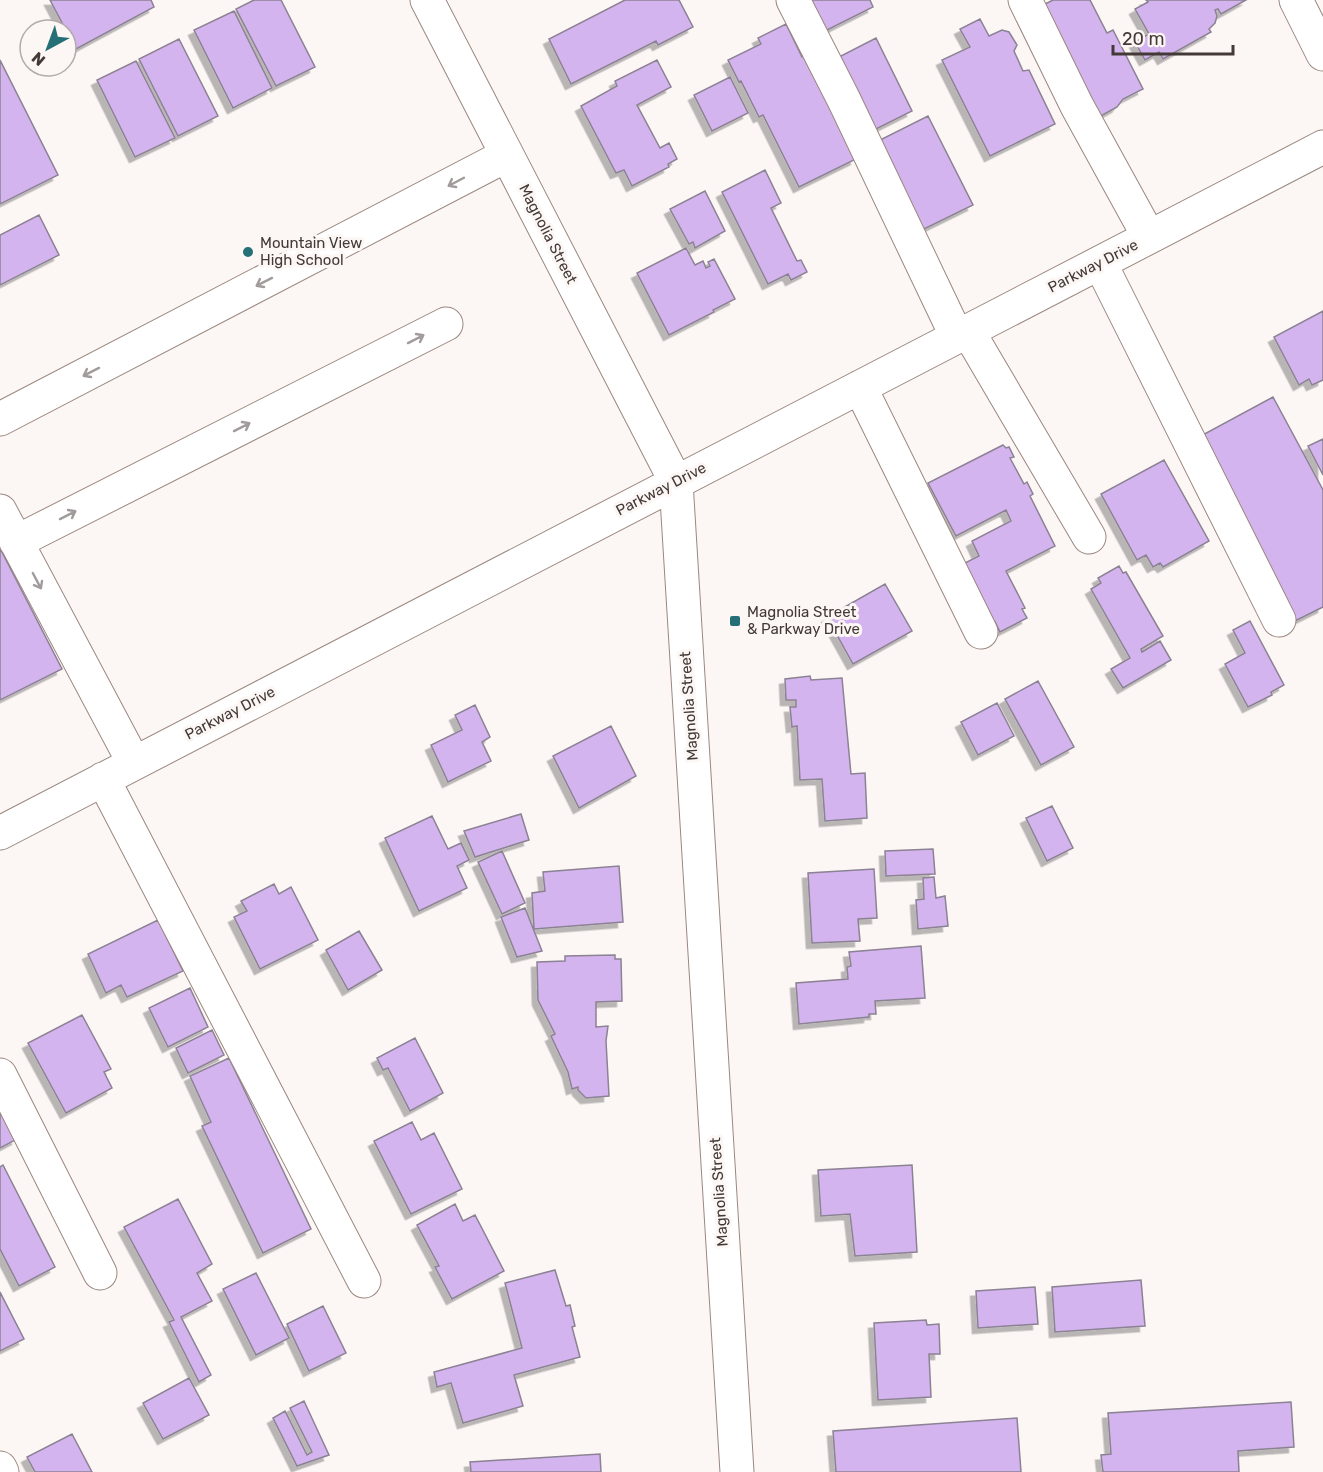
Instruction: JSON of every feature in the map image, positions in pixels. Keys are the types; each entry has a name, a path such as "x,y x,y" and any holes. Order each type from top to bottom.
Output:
{"street":[{"name":"Magnolia Street","path":"428,0 676,482 736,1472"},
{"path":"793,0 962,334 1089,537"},
{"path":"1025,0 1077,106 1149,237"},
{"path":"1296,0 1323,54"},
{"name":"Parkway Drive","path":"0,833 1323,147"},
{"path":"0,419 507,155"},
{"path":"1100,263 1279,620"},
{"path":"16,542 446,324"},
{"path":"860,387 981,632"},
{"path":"0,511 134,763"},
{"path":"103,779 364,1281"},
{"path":"0,1076 100,1274"}],"building":[{"path":"50,0 151,0 154,7 78,48 78,18 60,18"},
{"path":"254,0 281,0 315,67 276,86 236,9"},
{"path":"625,0 679,0 693,27 658,45 656,41 571,84 549,39"},
{"path":"807,0 870,0 873,7 823,32"},
{"path":"1053,0 1090,0 1107,33 1113,30 1143,89 1123,99 1117,107 1099,117 1035,9"},
{"path":"1146,0 1246,0 1221,14 1218,9 1215,10 1217,16 1215,23 1209,29 1211,32 1163,59 1159,52 1145,60 1135,42 1149,34 1135,9 1148,2"},
{"path":"234,11 272,88 233,108 194,30"},
{"path":"980,19 989,36 1002,30 1009,32 1017,45 1014,51 1023,71 1029,70 1055,124 990,156 942,60 970,47 960,29"},
{"path":"786,24 802,57 805,55 856,159 799,187 763,115 759,117 728,60 761,44 758,38"},
{"path":"876,38 912,111 872,131 837,58"},
{"path":"179,39 218,116 178,136 139,59"},
{"path":"0,60 58,175 0,204"},
{"path":"657,60 671,87 637,105 660,148 669,143 677,159 668,164 669,167 632,186 624,170 616,173 581,106 617,86 615,81"},
{"path":"136,61 175,138 135,157 97,80"},
{"path":"730,77 748,113 712,131 694,95"},
{"path":"928,116 973,205 922,230 878,141"},
{"path":"765,170 781,203 771,208 797,261 801,260 807,272 791,280 788,274 768,284 722,192"},
{"path":"705,191 725,231 695,248 693,242 689,244 670,209"},
{"path":"39,215 59,255 0,285 0,235"},
{"path":"686,248 695,265 703,261 706,268 710,266 708,262 714,259 735,299 669,335 637,273"},
{"path":"1323,311 1323,380 1312,385 1309,379 1299,385 1274,337"},
{"path":"1273,397 1323,490 1323,607 1295,621 1197,438"},
{"path":"1323,439 1323,475 1308,446"},
{"path":"1003,445 1006,448 1009,447 1014,457 1010,458 1024,484 1027,482 1033,494 1030,496 1055,546 1006,571 1025,608 1022,609 1027,618 1000,632 995,622 991,625 959,566 979,556 972,541 1011,521 1006,510 956,536 928,483"},
{"path":"1164,460 1209,541 1163,567 1160,563 1153,567 1146,555 1137,560 1101,494"},
{"path":"0,548 62,669 0,700"},
{"path":"1119,566 1123,573 1126,572 1163,636 1141,649 1142,652 1160,641 1171,660 1123,688 1111,669 1130,658 1091,589 1101,583 1098,578"},
{"path":"885,584 912,631 853,664 827,617"},
{"path":"1250,621 1284,685 1271,692 1272,695 1248,707 1225,664 1245,653 1233,630"},
{"path":"810,676 811,680 842,678 851,774 865,773 867,818 825,821 822,779 800,780 797,726 792,727 790,707 796,707 796,700 786,700 785,679"},
{"path":"1038,681 1074,747 1041,765 1005,699"},
{"path":"997,703 1014,736 978,755 961,722"},
{"path":"475,705 490,737 482,742 491,761 448,782 431,745 462,730 455,715"},
{"path":"611,726 636,776 579,808 553,756"},
{"path":"1052,806 1073,848 1047,861 1026,818"},
{"path":"521,814 529,840 475,857 464,831"},
{"path":"432,816 448,849 461,843 469,860 457,866 467,888 419,911 385,838"},
{"path":"933,849 935,874 886,876 885,851"},
{"path":"502,851 525,903 502,914 478,862"},
{"path":"619,866 623,922 534,929 532,893 545,891 543,872"},
{"path":"874,869 877,918 858,919 860,941 812,943 808,873"},
{"path":"934,877 936,898 945,896 948,926 918,929 916,900 924,899 923,878"},
{"path":"274,884 279,894 291,887 318,940 260,969 234,917 247,911 241,901"},
{"path":"525,908 542,951 517,957 501,917"},
{"path":"158,920 183,971 127,997 121,985 106,993 88,954"},
{"path":"359,931 382,970 348,990 326,950"},
{"path":"921,946 925,998 875,1001 876,1014 869,1014 869,1017 799,1024 796,983 848,979 847,967 851,966 849,952"},
{"path":"615,955 615,959 621,959 622,1001 596,1002 596,1027 608,1026 606,1041 609,1096 586,1098 578,1087 572,1089 568,1072 551,1036 555,1034 538,1000 537,962 565,961 565,956"},
{"path":"190,988 208,1027 168,1047 149,1008"},
{"path":"82,1015 111,1069 104,1072 112,1088 66,1113 28,1043"},
{"path":"212,1030 224,1055 188,1073 176,1048"},
{"path":"415,1038 443,1093 410,1111 388,1068 383,1070 377,1058"},
{"path":"229,1058 311,1229 263,1253 202,1126 211,1122 190,1076"},
{"path":"0,1106 17,1139 0,1148"},
{"path":"412,1122 421,1140 434,1133 462,1189 411,1214 374,1141"},
{"path":"3,1165 55,1267 19,1286 0,1249 0,1167"},
{"path":"912,1165 917,1252 855,1256 850,1214 821,1216 818,1170"},
{"path":"178,1199 212,1264 197,1273 212,1301 181,1317 211,1375 199,1382 169,1322 174,1320 124,1227"},
{"path":"455,1204 463,1221 475,1215 504,1271 452,1299 435,1267 439,1266 417,1225"},
{"path":"555,1270 566,1306 570,1305 575,1326 572,1327 580,1357 514,1375 523,1406 463,1423 451,1383 437,1387 434,1372 522,1348 505,1283"},
{"path":"256,1273 289,1338 256,1355 223,1289"},
{"path":"1141,1280 1145,1326 1055,1332 1052,1287"},
{"path":"1035,1287 1038,1324 978,1328 976,1291"},
{"path":"0,1292 24,1339 0,1351"},
{"path":"323,1306 346,1353 309,1371 287,1324"},
{"path":"926,1320 927,1325 939,1324 940,1354 929,1354 931,1397 878,1400 874,1323"},
{"path":"189,1378 209,1415 163,1439 143,1403"},
{"path":"304,1401 329,1455 297,1466 273,1418 285,1411 307,1455 312,1452 290,1408"},
{"path":"1291,1402 1294,1447 1238,1451 1239,1472 1103,1472 1101,1455 1111,1454 1108,1413"},
{"path":"1017,1418 1021,1472 836,1472 833,1431"},
{"path":"72,1434 92,1472 35,1472 27,1457"},
{"path":"600,1454 601,1472 471,1472 470,1462"}],"place":[{"name":"Mountain View High School","path":"248,252"},
{"name":"Magnolia Street & Parkway Drive","path":"735,621"}]}
